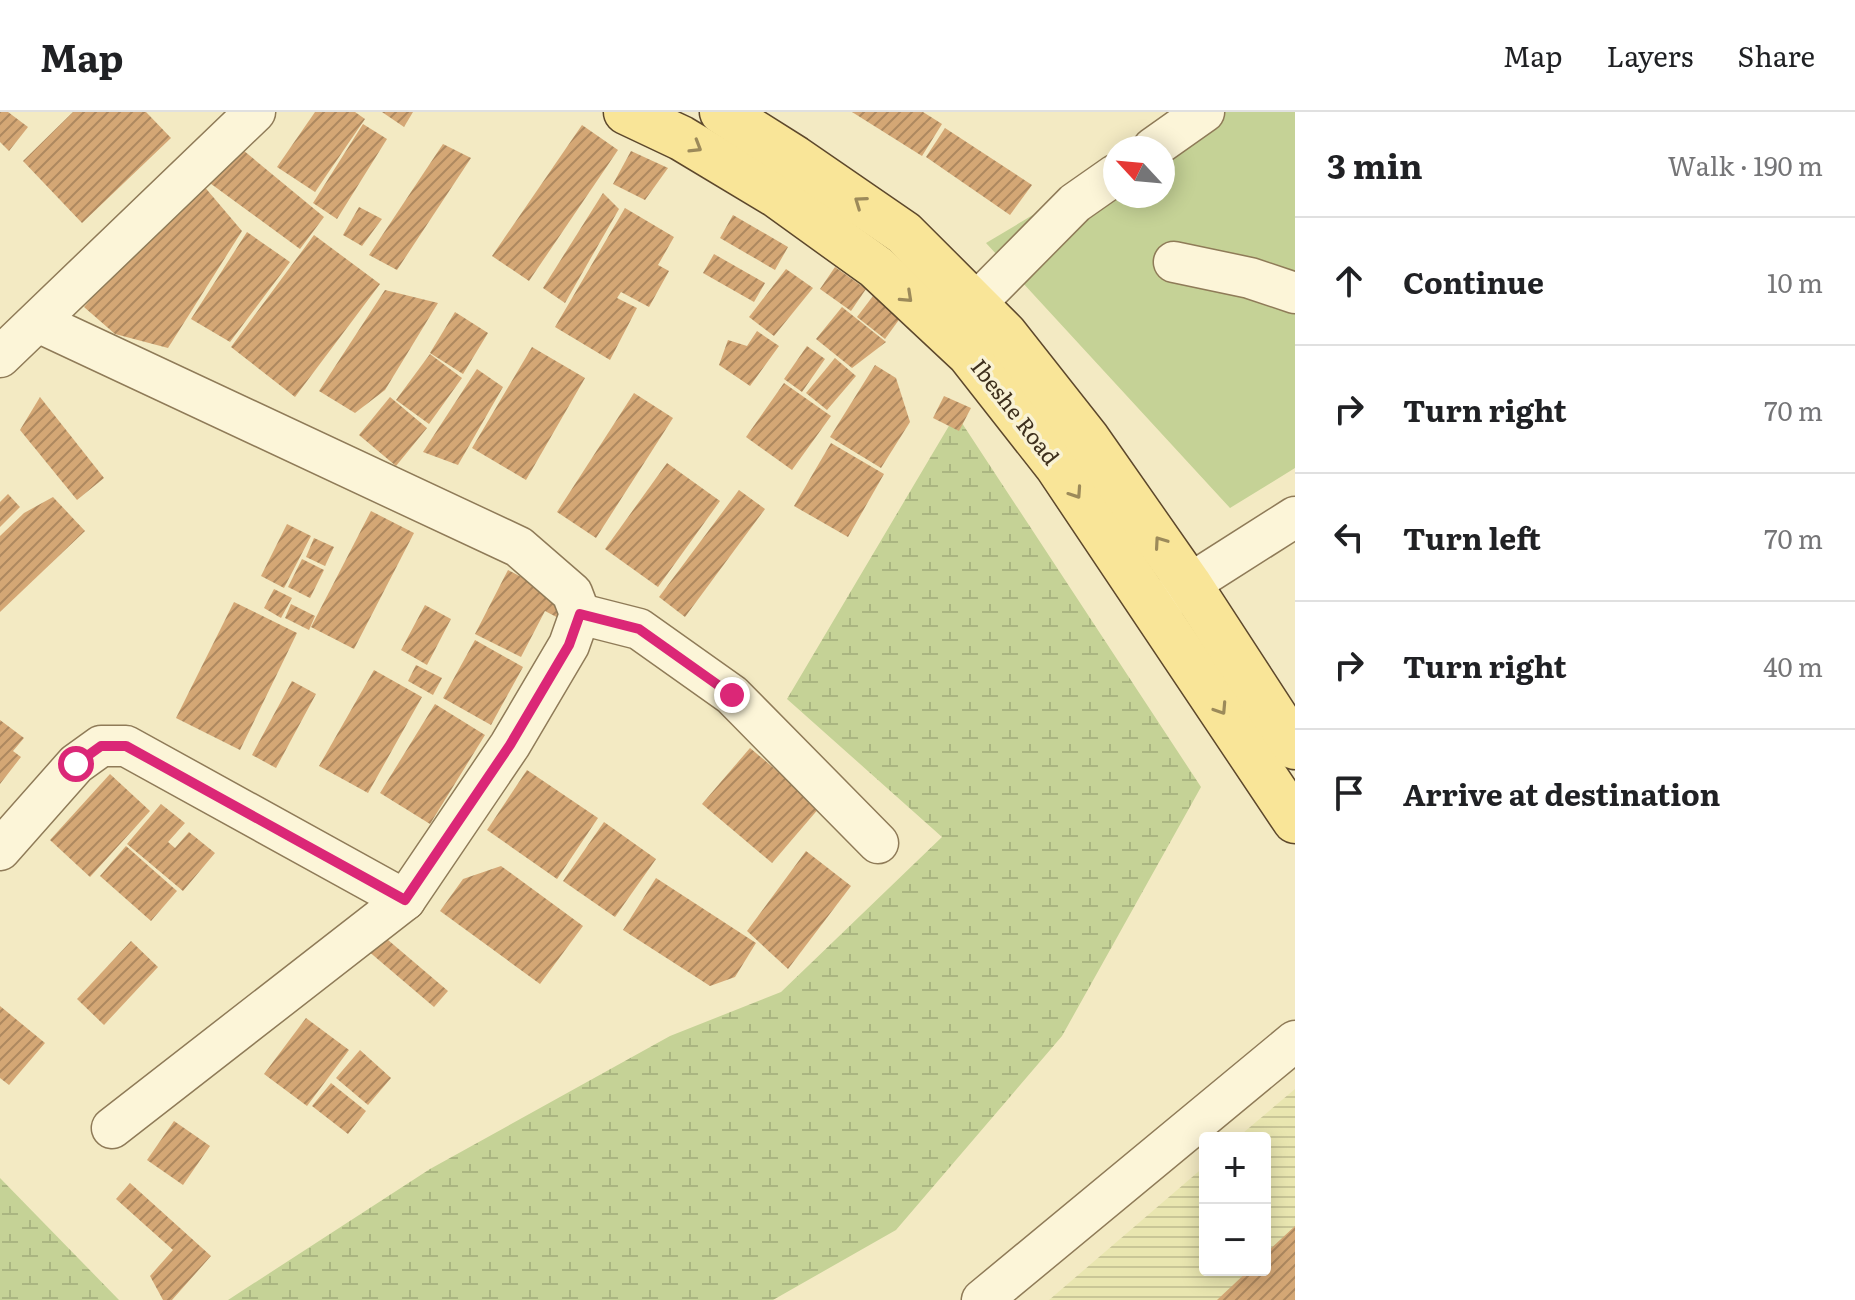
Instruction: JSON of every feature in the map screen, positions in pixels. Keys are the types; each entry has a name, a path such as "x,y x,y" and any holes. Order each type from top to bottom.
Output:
{"main road":[{"name":"Ibeshe Road","path":"626,112 681,138 776,195 876,267 969,354 1057,466 1171,596 1295,747"},
{"name":"Ibeshe Road","path":"722,112 904,233 1014,345 1087,438 1295,821"}],"street":[{"path":"0,357 255,112"},
{"path":"1170,136 1204,112"},
{"path":"975,304 1075,203 1103,183"},
{"path":"1174,262 1250,278 1295,293"},
{"path":"38,322 519,547 572,593 580,614 569,645 510,745 405,900 112,1128"},
{"path":"1171,596 1295,517"},
{"path":"580,614 639,629 732,695 878,843"},
{"path":"0,850 76,764 101,746 126,746 405,900"},
{"path":"982,1300 1295,1041"}],"shaded area":[{"path":"1295,1089 1295,1300 1049,1300 1199,1171 1199,1276 1271,1276 1271,1132 1244,1132"}],"green space":[{"path":"1206,112 1295,112 1295,468 1230,508 986,243 1103,173 1103,208 1175,208 1175,138"},
{"path":"956,414 1201,787 1062,1036 896,1230 773,1300 228,1300 430,1169 670,1036 781,992 942,837 787,699"},
{"path":"0,1178 119,1300 0,1300"}],"building":[{"path":"0,112 8,112 28,127 9,151 0,142"},
{"path":"73,112 146,112 171,138 82,223 23,161"},
{"path":"315,112 355,112 365,119 315,192 277,167"},
{"path":"382,112 413,112 404,127"},
{"path":"852,112 923,112 942,124 922,156"},
{"path":"363,124 387,139 337,219 313,203"},
{"path":"582,125 618,150 529,281 492,256"},
{"path":"945,128 1032,185 1010,215 926,157"},
{"path":"232,141 324,217 300,249 203,178"},
{"path":"443,144 471,158 397,270 369,255"},
{"path":"631,151 668,168 645,200 613,184"},
{"path":"197,178 242,231 168,348 115,334 84,307"},
{"path":"603,193 619,209 565,303 543,288"},
{"path":"359,207 382,219 362,246 343,235"},
{"path":"625,208 674,237 658,265 669,271 649,307 621,292 617,298 637,308 610,360 555,327"},
{"path":"733,215 788,247 775,270 720,238"},
{"path":"247,232 290,262 230,342 191,319"},
{"path":"314,235 380,284 295,397 231,347"},
{"path":"714,254 765,283 754,302 703,273"},
{"path":"835,267 866,289 851,311 820,289"},
{"path":"786,269 813,288 774,336 749,317"},
{"path":"385,290 438,303 385,390 355,413 319,391"},
{"path":"873,296 901,317 885,339 857,317"},
{"path":"842,307 886,342 852,368 816,339"},
{"path":"455,312 488,333 463,374 430,353"},
{"path":"757,331 779,346 750,386 719,365 728,340 747,346"},
{"path":"807,346 825,359 802,392 784,379"},
{"path":"532,347 585,378 526,480 472,448"},
{"path":"430,354 462,378 429,424 396,400"},
{"path":"835,358 856,376 827,410 806,393"},
{"path":"875,365 896,378 910,422 881,468 830,437"},
{"path":"477,369 503,387 458,465 423,452"},
{"path":"784,383 831,416 792,470 746,437"},
{"path":"634,393 673,418 596,538 557,512"},
{"path":"944,396 971,408 959,431 933,418"},
{"path":"40,397 104,478 77,500 20,430"},
{"path":"390,397 427,428 396,466 359,435"},
{"path":"831,443 884,474 848,537 794,506"},
{"path":"667,463 720,501 658,587 605,549"},
{"path":"739,490 765,509 685,617 659,597"},
{"path":"8,494 20,507 0,527 0,502"},
{"path":"53,497 85,531 0,612 0,536 24,513"},
{"path":"371,511 414,533 354,649 311,627"},
{"path":"287,524 311,536 284,588 261,576"},
{"path":"314,538 334,547 325,566 306,557"},
{"path":"302,559 324,570 310,598 288,587"},
{"path":"508,570 575,605 568,623 545,611 521,657 475,634"},
{"path":"274,589 292,598 281,618 264,608"},
{"path":"234,602 297,633 240,750 176,718"},
{"path":"291,604 315,616 309,630 285,618"},
{"path":"425,605 451,619 427,665 401,650"},
{"path":"475,640 523,667 491,725 443,698"},
{"path":"416,665 442,678 433,695 408,681"},
{"path":"374,670 422,697 368,793 319,766"},
{"path":"292,681 316,694 276,768 252,755"},
{"path":"435,704 485,735 430,824 380,793"},
{"path":"0,720 24,738 13,751 21,757 0,784"},
{"path":"750,748 820,807 772,863 702,804"},
{"path":"527,770 598,818 557,879 487,830"},
{"path":"110,774 150,811 90,877 50,840"},
{"path":"161,804 185,823 168,842 175,848 189,832 215,853 183,891 127,844"},
{"path":"604,822 656,859 615,917 563,881"},
{"path":"126,846 177,891 151,921 100,876"},
{"path":"806,851 851,886 788,969 747,931"},
{"path":"501,866 583,926 540,984 440,911 463,879"},
{"path":"656,878 756,943 735,977 710,986 623,930"},
{"path":"381,934 448,991 434,1007 367,950"},
{"path":"131,941 158,967 104,1025 77,999"},
{"path":"0,1006 45,1043 9,1085 0,1078"},
{"path":"306,1018 349,1050 307,1106 264,1074"},
{"path":"360,1050 391,1078 368,1105 336,1078"},
{"path":"331,1083 366,1111 348,1134 312,1106"},
{"path":"174,1121 210,1146 183,1185 147,1160"},
{"path":"130,1183 211,1256 172,1300 163,1300 150,1276 173,1250 116,1199"},
{"path":"1295,1226 1295,1300 1217,1300 1243,1276 1271,1276 1271,1248"}],"route":[{"path":"76,764 101,746 126,746 405,900 510,745 569,645 580,614 639,629 732,695"}]}
